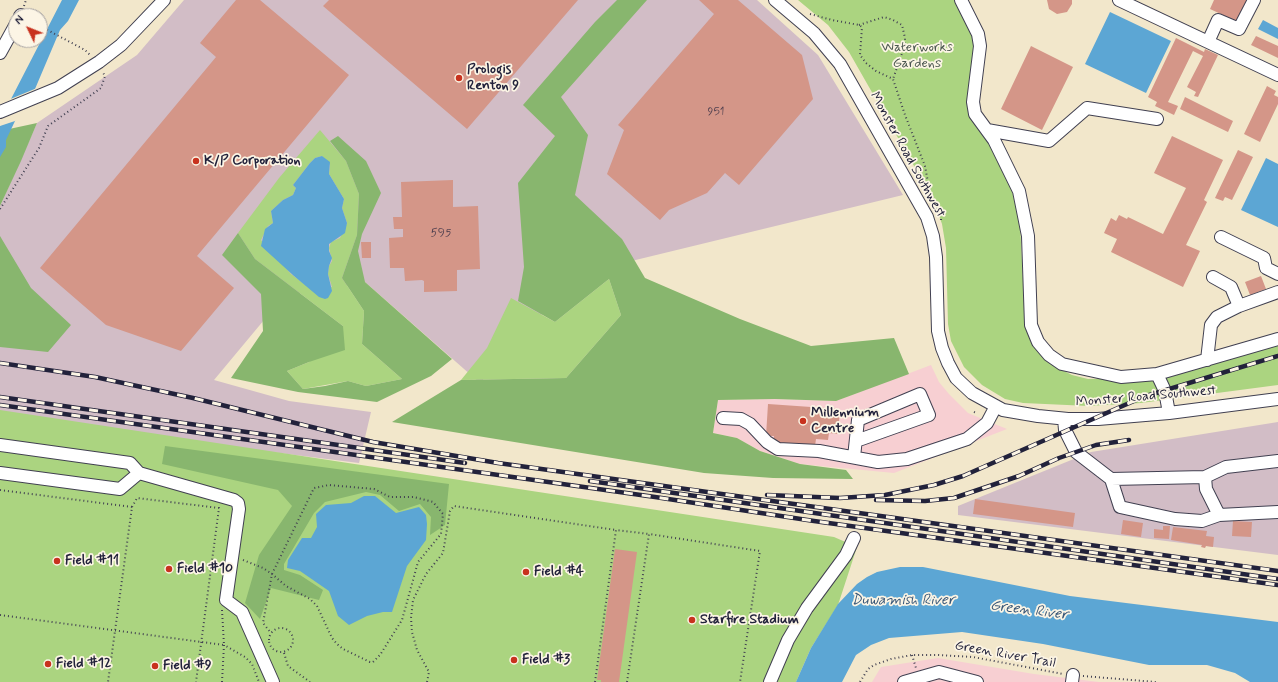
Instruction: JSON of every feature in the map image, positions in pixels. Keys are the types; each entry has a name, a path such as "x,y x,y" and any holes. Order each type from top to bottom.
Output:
{"street":[{"path":"0,112 49,92 99,62 121,45 164,0"},
{"name":"Monster Road Southwest","path":"775,0 814,33 840,64 927,217 933,236 936,257 938,331 942,348 956,378 972,393 996,406 1022,414 1064,419 1098,419 1278,399"},
{"path":"960,0 978,34 980,46 973,102 975,114 994,140 1019,191 1028,236 1031,325 1038,342 1050,355 1062,364 1121,377 1157,374 1278,339"},
{"path":"1119,0 1278,75"},
{"path":"1208,42 1218,20 1239,29 1254,0"},
{"path":"0,52 8,38"},
{"path":"986,130 1049,141 1087,108 1157,119"},
{"path":"1221,237 1264,258 1266,268 1278,274"},
{"path":"1213,277 1231,287 1239,306"},
{"path":"1207,360 1211,326 1217,317 1239,306 1278,292"},
{"path":"1157,374 1165,391 1169,412"},
{"path":"854,457 858,420 920,394 929,415 856,441"},
{"path":"723,418 741,419 750,424 767,442 778,449 819,451 878,462 907,459 967,439 987,423 996,406"},
{"path":"1064,419 1065,430 1076,452 1111,478 1120,507 1175,519 1202,521 1219,515 1278,512"},
{"path":"0,445 130,464 139,473 229,498 238,503 239,509 226,600 242,612 273,682"},
{"path":"1111,478 1205,477 1226,467 1278,461"},
{"path":"0,472 120,489 139,473"},
{"path":"1205,477 1206,490 1219,515"},
{"path":"770,682 788,640 807,608 846,555 854,538"},
{"path":"904,682 939,672 971,681"}],"path":[{"path":"810,14 859,25 884,17 894,20 902,25 905,45 894,79 905,115 925,166 929,188 941,217 942,229"},
{"path":"859,25 862,27 860,55 866,63 876,71 894,79"},
{"path":"48,30 77,46 91,56"},
{"path":"0,209 39,148 48,126 57,118 102,88 105,76 102,72"},
{"path":"232,556 263,568 272,574 281,583 305,595 317,606 332,638 343,649 373,662 380,656 402,620 418,562 441,534 443,514 433,502 414,497 390,497 374,489 329,486 314,488 272,574 263,623 271,633"},
{"path":"0,490 132,507"},
{"path":"108,682 132,507 137,498 219,508 196,682"},
{"path":"427,682 429,672 417,650 412,632 413,600 426,574 443,553 450,511 454,506 760,551 740,682"},
{"path":"595,682 616,530"},
{"path":"627,682 649,534"},
{"path":"222,682 224,645 222,611 226,600"},
{"path":"0,615 224,645 245,657 252,664 259,682"},
{"path":"280,627 287,628 293,640 290,649 284,652 271,647 268,640 271,633 280,627"},
{"path":"284,652 288,666 310,682"},
{"name":"Green River Trail","path":"860,682 868,669 874,664 912,655 939,654 973,657 1056,674 1072,679 1156,682"},
{"path":"912,655 916,669"}],"shaded area":[{"path":"184,0 757,0 818,55 903,195 578,274 480,383 365,282 284,296 214,380 289,401 371,412 359,463 0,418 0,206 37,123 137,55"},
{"path":"931,365 939,382 968,413 1007,429 894,473 800,464 760,451 737,438 713,433 718,400 775,399 836,401"},
{"path":"1278,422 1278,555 958,515 958,506 1091,452"},
{"path":"938,658 1034,674 1099,682 872,682 881,667"}],"green space":[{"path":"617,0 647,0 561,97 588,135 575,195 622,239 645,278 740,319 811,346 894,338 909,374 836,401 775,399 718,400 713,433 737,438 760,451 800,464 846,470 853,479 773,478 704,473 392,422 461,380 566,378 621,315 609,279 555,322 518,301 524,267 518,183 555,136 523,105 595,22"},
{"name":"Waterworks Gardens","path":"798,0 955,0 970,28 974,40 974,53 969,88 1009,178 1020,224 1025,318 1058,368 1072,375 1088,379 1170,377 1278,345 1278,385 1141,403 1089,406 1023,403 1005,399 982,385 964,367 951,341 948,324 946,248 942,224 934,201 849,52 828,25"},
{"path":"37,123 21,161 0,206 0,131"},
{"path":"320,130 346,161 359,194 357,235 342,278 364,311 362,344 402,379 366,386 348,381 303,389 287,371 309,362 343,326 255,259 238,233 279,178","holes":["322,156 330,165 329,174 344,199 342,208 347,223 340,238 331,242 329,248 332,261 329,266 328,274 332,287 311,289 291,274 261,240 268,226 273,223 271,211 283,200 293,195 296,188 293,185 310,163 315,158"]},
{"path":"338,136 366,161 381,193 362,234 358,251 365,282 452,359 431,376 377,402 298,392 231,378 263,331 261,294 222,255 238,233 255,259 343,326 345,350 287,371 303,389 348,381 366,386 402,379 362,344 364,311 342,278 357,235 359,194 346,161 330,141"},
{"path":"0,236 31,288 71,325 48,352 0,347"},
{"path":"609,279 621,315 566,378 461,380 487,348 511,298 555,322"},
{"path":"0,410 834,537 857,547 838,605 811,648 796,682 0,682"},
{"path":"165,446 449,484 445,525 430,535 431,517 420,504 399,511 380,495 366,492 325,502 314,513 284,564 284,570 300,575 323,590 319,600 271,588 260,619 245,603 259,555 292,506 278,490 162,464"}],"water":[{"path":"62,0 79,0 68,21 60,30 35,89 15,121 6,140 6,147 0,157 0,126 11,99 37,48 48,48 48,27"},
{"path":"1110,12 1171,41 1146,93 1085,64"},
{"path":"1263,20 1278,28 1278,39 1258,29"},
{"path":"322,156 330,162 329,174 344,199 342,208 347,223 345,233 329,244 329,251 332,258 328,274 332,291 328,298 325,299 319,297 261,246 265,229 273,223 271,211 283,200 293,195 296,188 293,185 315,158"},
{"path":"1266,158 1278,164 1278,227 1241,210"},
{"path":"364,496 375,496 396,513 419,507 426,515 426,540 407,566 392,612 383,612 367,616 349,625 338,616 329,591 300,571 287,568 288,560 302,538 311,538 317,527 316,514 326,505 351,503"},
{"name":"Duwamish River","path":"900,567 923,567 1070,596 1278,622 1278,682 1250,682 1235,673 1207,665 1149,665 1043,644 962,632 889,638 871,645 856,655 842,682 796,682 811,648 838,604 857,584 867,577 877,572"}],"pier":[{"path":"37,88 18,120 0,126 0,121 8,100"}],"building":[{"path":"236,0 260,0 349,75 197,256 234,288 181,351 106,325 40,268 216,57 200,43"},
{"name":"Prologis Renton 9","path":"329,0 578,0 467,129 323,6"},
{"path":"699,0 738,0 802,55 813,99 739,185 725,173 707,193 669,210 660,220 607,174 624,130 618,125 714,14"},
{"path":"1047,0 1072,0 1072,4 1067,12 1057,14 1049,9"},
{"path":"1214,0 1247,0 1236,21 1210,9"},
{"path":"1256,36 1278,46 1278,58 1251,45"},
{"path":"1176,38 1204,52 1205,49 1218,55 1198,97 1194,96 1196,92 1187,87 1203,56 1193,51 1168,102 1178,106 1174,115 1155,106 1157,102 1148,97"},
{"path":"1031,46 1073,67 1042,130 1001,109"},
{"path":"1267,86 1276,91 1274,95 1278,97 1278,104 1260,142 1244,134"},
{"path":"1185,97 1233,121 1228,132 1180,109"},
{"path":"1172,136 1223,160 1204,200 1207,202 1186,245 1200,251 1183,287 1111,252 1117,239 1104,233 1111,218 1116,221 1119,215 1127,219 1128,217 1163,234 1186,188 1154,173"},
{"path":"1238,150 1253,157 1232,200 1225,197 1223,201 1215,198"},
{"path":"453,180 453,207 478,206 480,269 457,270 457,291 424,292 424,281 405,281 404,268 390,268 389,238 403,237 403,229 394,229 393,217 402,217 401,182"},
{"path":"361,242 371,242 371,258 362,258"},
{"path":"1261,276 1266,289 1250,295 1245,282"},
{"name":"Millennium Centre","path":"768,404 840,409 838,434 829,433 828,440 816,439 815,446 773,443 774,436 766,436"},
{"path":"975,499 1075,513 1073,527 973,514"},
{"path":"1123,520 1143,523 1141,537 1121,534"},
{"path":"1233,521 1252,522 1251,537 1232,536"},
{"path":"1163,526 1170,526 1169,539 1154,538 1154,529 1163,530"},
{"path":"1173,527 1207,531 1206,536 1214,537 1213,547 1206,546 1205,548 1201,547 1202,545 1171,540"},
{"path":"615,549 637,552 619,682 601,682 601,680 597,680"}],"railway":[{"path":"767,495 840,498 885,495 934,485 963,476 1143,397 1278,356"},
{"path":"0,363 95,377 193,398 373,442 498,463 1278,571"},
{"path":"0,397 465,463"},
{"path":"0,405 655,497 814,521 1278,585"},
{"path":"876,500 925,501 954,498 1019,476 1059,458 1096,445 1129,440"},
{"path":"590,481 1278,579"}],"place":[{"name":"Prologis Renton 9","path":"459,78"},
{"name":"K/P Corporation","path":"196,161"},
{"name":"Millennium Centre","path":"803,421"},
{"name":"Field #11","path":"57,561"},
{"name":"Field #10","path":"169,569"},
{"name":"Field #4","path":"526,572"},
{"name":"Starfire Stadium","path":"692,620"},
{"name":"Field #3","path":"514,660"},
{"name":"Field #12","path":"48,664"},
{"name":"Field #9","path":"155,666"}],"water label":[{"name":"Green River","path":"1029,611"}]}
